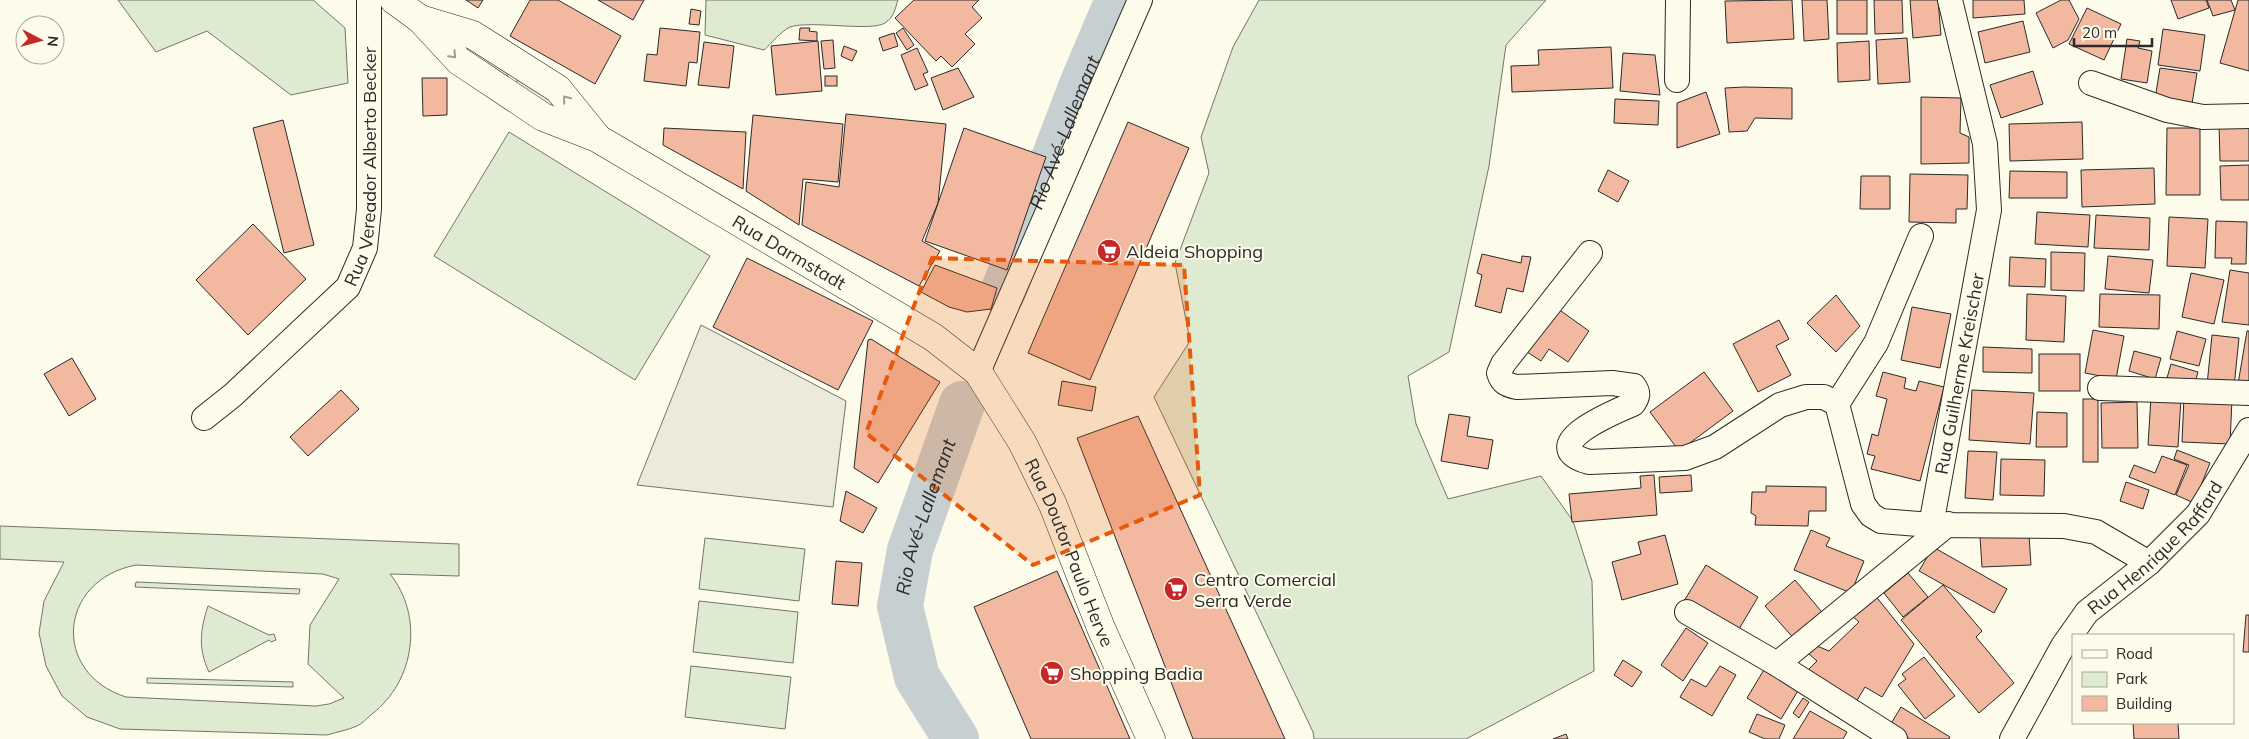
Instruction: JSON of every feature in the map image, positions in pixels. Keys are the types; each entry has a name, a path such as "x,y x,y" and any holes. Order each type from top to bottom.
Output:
{"main road":[{"name":"Rua Darmstadt","path":"394,0 420,19 473,35 558,89 596,138 933,337 978,372"},
{"name":"Rua Doutor Paulo Herve","path":"978,372 1022,442 1053,505 1101,628 1151,739"}],"street":[{"name":"Rua Vereador Alberto Becker","path":"204,418 233,395 348,287 365,248 369,209 367,124 369,0"},
{"path":"978,372 1140,0"},
{"path":"1677,80 1678,0"},
{"name":"Rua Guilherme Kreischer","path":"1939,525 1989,210 1985,144 1950,0"},
{"path":"2091,83 2167,110 2202,117 2249,116"},
{"path":"1837,404 1876,343 1920,236"},
{"path":"1590,253 1503,364 1499,373 1502,380 1509,386 1517,387 1612,383 1634,386 1638,392 1633,404 1578,432 1570,440 1568,448 1572,455 1578,459 1589,462 1685,458 1715,447 1780,405 1806,397 1824,397 1837,404 1863,504 1870,515 1881,521 1939,525 2064,526 2096,532 2149,563"},
{"path":"2100,388 2249,393"},
{"name":"Rua Henrique Raffard","path":"2012,739 2063,646 2087,612 2149,563 2198,514 2249,430"},
{"path":"1777,664 1939,525"},
{"path":"1687,612 1777,664 1895,739"}],"highlighted area":[{"path":"932,258 1184,265 1200,495 1033,565 866,433"}],"green space":[{"path":"118,0 313,0 345,28 348,83 291,95 207,31 156,52"},
{"path":"706,0 898,0 895,10 885,23 867,26 800,25 790,27 764,50 705,35"},
{"path":"1259,0 1546,0 1506,45 1489,166 1449,352 1408,376 1416,424 1448,499 1541,476 1573,521 1592,581 1594,671 1466,739 1314,739 1313,732 1154,397 1190,341 1175,263 1209,173 1201,137 1233,47"},
{"path":"471,47 509,73 505,79 466,49"},
{"path":"518,79 556,104 556,109 514,86"},
{"path":"509,132 710,256 635,380 434,256"},
{"path":"0,526 459,544 459,576 390,574 401,591 408,609 411,628 406,666 398,684 387,700 357,726 327,735 120,729 87,717 62,696 46,666 39,633 44,601 64,562 0,559","holes":["136,565 323,574 339,579 310,625 308,664 344,698 329,704 316,706 126,697 102,685 85,668 76,649 74,628 79,607 91,589 110,574"]},
{"path":"705,538 805,549 799,601 699,589"},
{"path":"136,582 300,589 299,594 135,587"},
{"path":"699,601 798,612 793,663 693,652"},
{"path":"208,606 269,635 274,634 276,640 271,642 269,640 209,672 205,664 201,639"},
{"path":"691,666 791,677 785,729 685,717"},
{"path":"147,678 293,682 293,687 147,683"}],"shaded area":[{"path":"701,325 846,401 833,507 637,485"}],"building":[{"path":"466,0 483,0 478,8"},
{"path":"530,0 558,0 621,36 595,84 510,36"},
{"path":"598,0 644,0 633,20"},
{"path":"914,0 979,0 972,7 982,18 965,34 975,44 952,67 941,56 936,61 895,18"},
{"path":"1792,0 1794,39 1727,43 1725,1"},
{"path":"1802,0 1827,0 1829,39 1804,41"},
{"path":"1837,0 1867,0 1867,34 1837,34"},
{"path":"1874,0 1902,0 1903,33 1875,34"},
{"path":"1910,0 1938,0 1941,35 1913,38"},
{"path":"1973,0 2024,0 2025,14 1973,18"},
{"path":"2061,0 2069,0 2079,19 2068,40 2053,48 2036,13"},
{"path":"2171,0 2206,0 2209,8 2178,19"},
{"path":"2207,0 2231,0 2235,10 2213,16"},
{"path":"2238,0 2249,0 2249,71 2220,63"},
{"path":"2087,8 2121,24 2104,60 2069,44"},
{"path":"691,9 701,11 699,25 689,24"},
{"path":"2023,21 2030,52 1985,63 1978,32"},
{"path":"660,28 700,32 697,63 689,62 686,86 644,81 647,54 657,55"},
{"path":"800,28 810,28 809,31 817,32 817,41 799,40"},
{"path":"903,28 914,45 907,50 896,33"},
{"path":"2163,29 2205,35 2200,71 2158,65"},
{"path":"894,33 898,46 883,51 879,38"},
{"path":"1907,38 1910,82 1878,84 1876,40"},
{"path":"2127,39 2140,41 2138,48 2152,51 2147,83 2121,79"},
{"path":"833,40 835,68 824,69 821,41"},
{"path":"818,41 822,91 776,95 771,46"},
{"path":"1869,41 1870,80 1838,82 1837,43"},
{"path":"704,42 734,46 729,88 698,85"},
{"path":"844,46 857,51 852,61 841,56"},
{"path":"1611,47 1613,88 1512,92 1511,66 1539,65 1538,50"},
{"path":"917,48 928,72 923,74 928,85 915,90 901,55"},
{"path":"1623,53 1655,55 1660,95 1620,91"},
{"path":"958,68 974,97 943,110 931,78"},
{"path":"2160,68 2197,73 2191,110 2154,105"},
{"path":"2033,71 2043,104 2001,118 1990,85"},
{"path":"825,76 837,76 837,86 825,86"},
{"path":"422,78 447,78 447,115 423,116"},
{"path":"1725,88 1792,88 1792,119 1755,118 1747,131 1729,132"},
{"path":"1706,92 1720,134 1677,148 1677,103"},
{"path":"1921,97 1961,98 1960,133 1969,137 1969,163 1921,164"},
{"path":"1615,99 1659,101 1658,125 1614,123"},
{"path":"846,114 946,124 938,203 922,241 940,251 919,286 802,225 806,182 839,187"},
{"path":"753,115 843,124 838,182 803,179 799,225 746,191"},
{"path":"283,120 314,245 284,253 253,128"},
{"name":"Aldeia Shopping","path":"1128,122 1189,148 1090,380 1028,353"},
{"path":"2082,122 2083,159 2010,161 2009,124"},
{"path":"2249,123 2249,161 2220,161 2219,124"},
{"path":"664,128 746,132 743,189 663,145"},
{"path":"964,128 1046,157 1007,270 925,241"},
{"path":"2167,128 2200,128 2200,195 2166,195"},
{"path":"2249,165 2249,200 2221,200 2220,166"},
{"path":"2154,168 2155,204 2082,207 2081,170"},
{"path":"1608,170 1629,181 1618,202 1598,191"},
{"path":"2010,171 2067,172 2067,198 2009,198"},
{"path":"1910,174 1968,175 1967,209 1956,209 1956,223 1909,222"},
{"path":"1861,176 1890,176 1890,209 1860,209"},
{"path":"2037,212 2090,215 2088,247 2035,244"},
{"path":"2096,215 2150,218 2149,250 2094,248"},
{"path":"2169,217 2208,219 2205,268 2167,266"},
{"path":"2216,221 2247,222 2246,264 2231,264 2232,258 2215,258"},
{"path":"253,224 306,279 248,335 196,280"},
{"path":"2051,252 2085,253 2084,291 2051,290"},
{"path":"1482,254 1521,263 1522,256 1531,257 1523,292 1507,288 1501,313 1475,306 1482,275 1477,273"},
{"path":"2108,256 2153,260 2149,293 2105,289"},
{"path":"2010,257 2046,259 2045,287 2009,286"},
{"path":"747,258 873,321 838,390 713,327"},
{"path":"935,265 997,288 991,309 967,312 949,307 921,292"},
{"path":"2230,270 2249,273 2249,325 2222,322"},
{"path":"2191,273 2224,280 2214,324 2182,317"},
{"path":"2027,294 2066,296 2064,342 2026,340"},
{"path":"2100,294 2160,295 2159,329 2099,327"},
{"path":"1836,295 1860,326 1836,352 1807,323"},
{"path":"1554,306 1589,331 1568,362 1549,349 1541,361 1524,350"},
{"path":"1912,307 1951,314 1940,368 1901,360"},
{"path":"1779,320 1789,339 1776,346 1791,375 1758,392 1733,344"},
{"path":"2093,330 2124,336 2116,379 2085,373"},
{"path":"2177,331 2206,339 2199,366 2170,359"},
{"path":"2247,331 2249,331 2249,386 2238,384"},
{"path":"2212,335 2239,338 2234,387 2207,385"},
{"path":"871,339 940,382 878,483 854,468 868,340"},
{"path":"1983,347 2032,349 2032,373 1983,372"},
{"path":"2134,351 2161,358 2155,379 2129,371"},
{"path":"2039,354 2080,354 2080,391 2039,391"},
{"path":"72,358 96,399 69,416 44,374"},
{"path":"2171,364 2198,372 2194,386 2167,378"},
{"path":"1704,372 1733,411 1679,451 1650,412"},
{"path":"1883,372 1906,378 1904,388 1916,391 1919,381 1944,387 1920,481 1871,469 1875,456 1867,454 1872,434 1878,436 1887,399 1876,396"},
{"path":"1062,381 1096,387 1092,411 1058,405"},
{"path":"341,390 359,409 308,456 290,437"},
{"path":"1972,390 2034,393 2030,444 1969,440"},
{"path":"2151,397 2181,399 2178,447 2148,445"},
{"path":"2184,397 2232,399 2230,444 2182,442"},
{"path":"2083,399 2098,399 2098,462 2083,462"},
{"path":"2137,402 2138,448 2102,448 2101,403"},
{"path":"2037,412 2067,413 2067,447 2036,447"},
{"path":"1449,414 1470,417 1467,436 1493,440 1488,469 1441,461"},
{"name":"Centro Comercial Serra Verde","path":"1138,416 1285,739 1193,739 1077,438"},
{"path":"2177,450 2210,463 2194,503 2176,495 2189,465 2174,459"},
{"path":"1968,451 1997,452 1993,500 1965,498"},
{"path":"2162,456 2187,465 2175,495 2129,477 2134,465 2155,473"},
{"path":"2001,459 2045,460 2044,496 2000,495"},
{"path":"1654,475 1657,515 1572,522 1569,494 1641,488 1640,476"},
{"path":"1691,475 1692,491 1660,493 1659,477"},
{"path":"2126,482 2149,490 2143,509 2120,501"},
{"path":"1766,486 1826,487 1826,511 1809,511 1808,526 1755,525 1756,516 1751,513 1752,492 1766,492"},
{"path":"846,491 877,508 863,533 840,521"},
{"path":"1811,530 1830,538 1826,546 1864,561 1851,593 1794,570"},
{"path":"1665,535 1678,584 1622,600 1612,562 1641,554 1638,542"},
{"path":"2029,535 2031,565 1982,567 1980,537"},
{"path":"1933,547 2007,589 1994,613 1919,571"},
{"path":"836,561 862,563 858,606 832,604"},
{"path":"1706,565 1758,597 1736,634 1684,601"},
{"name":"Shopping Badia","path":"1057,571 1130,739 1031,739 974,607"},
{"path":"1908,573 1928,597 1903,617 1884,593"},
{"path":"1795,580 1826,617 1797,642 1765,606"},
{"path":"1943,585 1982,631 1976,637 2014,683 1979,713 1901,620"},
{"path":"1874,594 1914,644 1882,697 1865,687 1856,702 1807,671 1817,661 1809,654 1817,646 1829,651 1859,622 1852,616"},
{"path":"2246,615 2249,615 2249,652 2243,652"},
{"path":"1686,628 1708,643 1683,681 1661,665"},
{"path":"1924,657 1955,696 1925,719 1898,685 1906,679 1902,674"},
{"path":"1623,660 1642,672 1632,687 1614,675"},
{"path":"1720,666 1736,675 1712,716 1680,697 1691,679 1706,687"},
{"path":"1765,668 1799,689 1781,719 1747,698"},
{"path":"1803,698 1809,702 1799,718 1793,713"},
{"path":"1901,707 1950,737 1949,739 1910,739 1889,727"},
{"path":"1810,711 1847,732 1843,739 1793,739"},
{"path":"1757,714 1785,725 1779,739 1765,739 1749,732"},
{"path":"2133,724 2178,724 2179,739 2134,739"},
{"path":"1566,734 1568,739 1553,739"}],"waterway":[{"name":"Rio Avé‐Lallemant","path":"1003,292 1082,85 1118,0"},
{"name":"Rio Avé‐Lallemant","path":"956,739 917,677 900,606 910,550 962,404"}],"place":[{"name":"Aldeia Shopping","path":"1109,251"},
{"name":"Centro Comercial Serra Verde","path":"1176,589"},
{"name":"Shopping Badia","path":"1052,673"}]}
